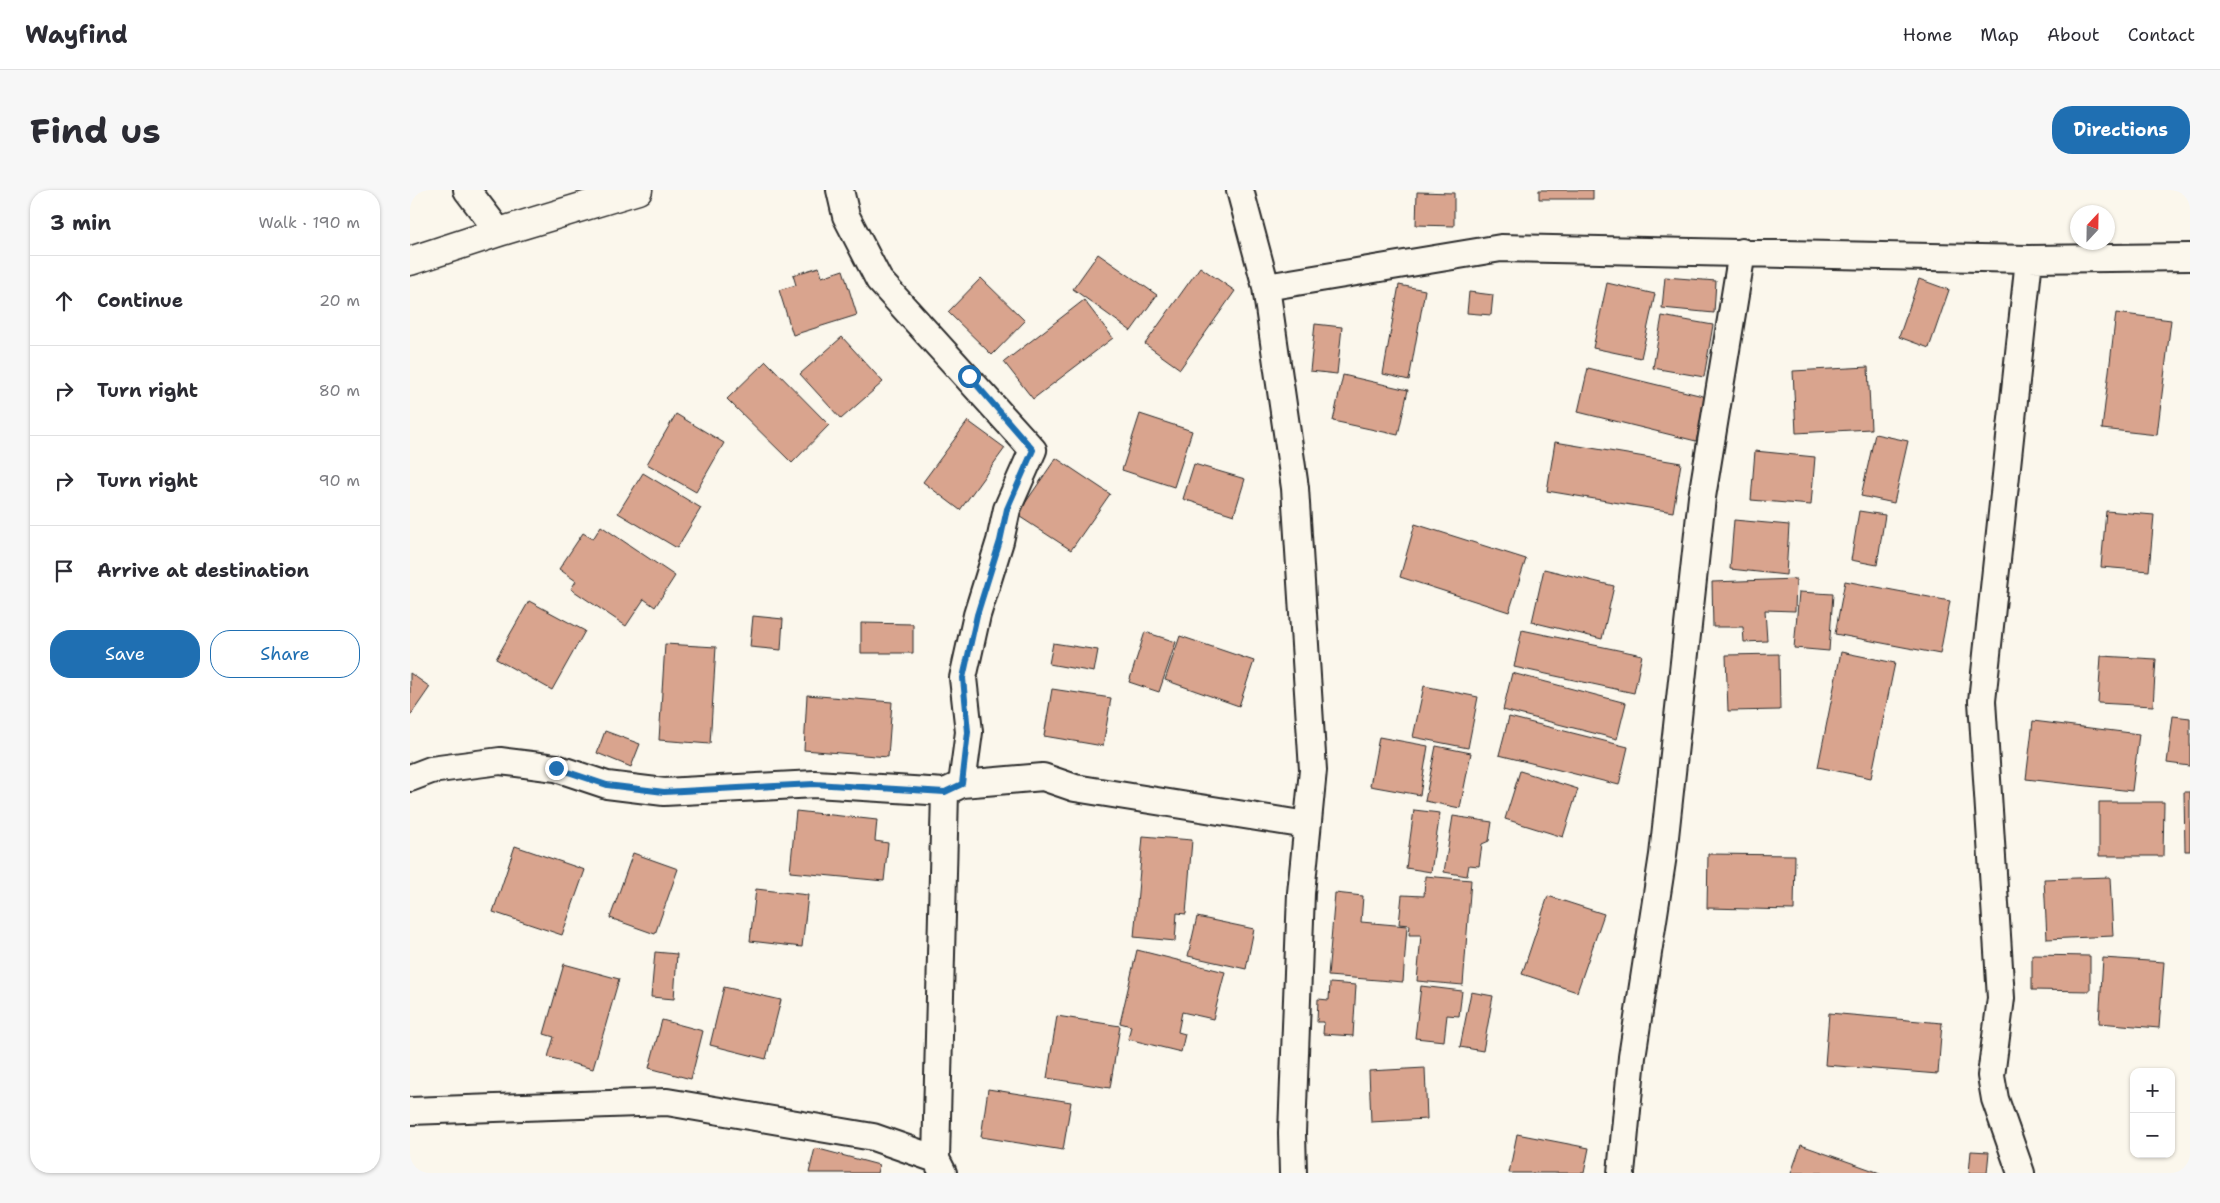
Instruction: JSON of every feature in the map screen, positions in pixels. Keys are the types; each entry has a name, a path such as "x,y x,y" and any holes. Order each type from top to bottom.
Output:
{"street":[{"path":"467,190 499,232"},
{"path":"410,262 499,232 638,190"},
{"path":"410,1111 667,1102 873,1137 940,1166 954,788 968,732 963,678 977,615 1000,541 1007,509 1033,450 879,280 846,216 840,190"},
{"path":"1240,190 1266,287 1295,488 1313,770 1301,893 1292,1134 1293,1173"},
{"path":"1266,287 1501,248 2029,260 2190,258"},
{"path":"1621,1173 1632,1057 1663,855 1702,496 1742,252"},
{"path":"2021,1173 1995,1100 1991,1076 2001,998 1982,701 2029,260"},
{"path":"410,778 431,770 500,761 556,768 607,785 664,792 814,784 954,788 1043,777 1075,788 1307,824"}],"building":[{"path":"1539,190 1593,190 1593,199 1539,199"},
{"path":"1417,192 1454,193 1454,226 1416,225"},
{"path":"1098,254 1157,295 1131,331 1073,289"},
{"path":"819,267 822,277 843,270 857,315 793,335 779,290 796,285 793,275"},
{"path":"1200,267 1235,291 1180,369 1145,344"},
{"path":"1665,277 1716,281 1714,313 1662,308"},
{"path":"981,278 1025,321 992,355 948,312"},
{"path":"1919,279 1949,290 1929,348 1899,337"},
{"path":"1607,283 1655,294 1641,358 1593,348"},
{"path":"1399,285 1425,290 1409,380 1383,374"},
{"path":"1469,292 1493,295 1491,315 1467,313"},
{"path":"1084,300 1113,338 1033,399 1004,362"},
{"path":"2116,313 2171,320 2157,435 2102,429"},
{"path":"1662,316 1713,325 1704,377 1653,368"},
{"path":"1315,324 1342,327 1337,374 1310,371"},
{"path":"842,337 883,382 841,419 800,374"},
{"path":"766,361 829,425 792,463 727,399"},
{"path":"1868,367 1871,429 1796,433 1793,371"},
{"path":"1588,368 1707,397 1696,441 1578,412"},
{"path":"1343,375 1408,390 1398,435 1333,421"},
{"path":"676,414 724,443 696,492 647,464"},
{"path":"1140,414 1192,431 1174,487 1122,470"},
{"path":"968,421 1005,448 960,510 923,482"},
{"path":"1875,434 1908,441 1894,503 1861,496"},
{"path":"1555,442 1681,463 1673,512 1547,491"},
{"path":"1755,451 1815,457 1811,505 1751,500"},
{"path":"1056,458 1110,494 1071,550 1017,515"},
{"path":"1194,464 1245,479 1234,515 1183,499"},
{"path":"643,473 701,508 677,548 618,513"},
{"path":"1859,511 1885,515 1877,565 1851,560"},
{"path":"2106,511 2154,515 2149,571 2101,567"},
{"path":"1734,520 1789,525 1786,575 1730,569"},
{"path":"1415,524 1526,559 1509,612 1400,577"},
{"path":"601,526 675,576 655,607 644,599 626,626 571,589 576,581 559,569 583,533 593,539"},
{"path":"1544,569 1614,586 1602,639 1532,622"},
{"path":"1796,579 1795,611 1765,610 1767,641 1744,642 1743,627 1713,627 1712,582"},
{"path":"1845,581 1950,601 1940,654 1835,634"},
{"path":"1799,592 1833,594 1829,651 1794,648"},
{"path":"529,601 585,631 552,690 496,659"},
{"path":"753,616 783,619 781,650 750,647"},
{"path":"861,623 913,624 913,653 861,653"},
{"path":"1522,630 1642,655 1634,693 1514,667"},
{"path":"1145,632 1176,642 1159,692 1129,682"},
{"path":"1180,636 1254,661 1239,706 1165,680"},
{"path":"1053,643 1098,650 1094,672 1049,664"},
{"path":"665,644 716,647 710,744 659,740"},
{"path":"1841,652 1895,663 1871,778 1818,767"},
{"path":"1779,654 1780,710 1728,711 1726,655"},
{"path":"2101,656 2156,659 2153,706 2098,703"},
{"path":"410,673 430,687 410,716"},
{"path":"1512,673 1626,703 1617,739 1503,710"},
{"path":"1424,686 1478,697 1468,748 1413,737"},
{"path":"1052,689 1111,698 1103,746 1044,736"},
{"path":"807,695 892,702 888,757 804,750"},
{"path":"2173,716 2190,718 2190,766 2167,763"},
{"path":"1509,717 1628,747 1619,785 1499,755"},
{"path":"2033,721 2139,734 2132,791 2026,779"},
{"path":"605,731 640,744 631,767 597,753"},
{"path":"1379,737 1428,746 1420,795 1370,786"},
{"path":"1436,746 1471,753 1460,808 1425,801"},
{"path":"1520,771 1578,789 1563,837 1505,819"},
{"path":"2184,792 2190,792 2190,851 2185,851"},
{"path":"2099,802 2164,802 2163,856 2099,856"},
{"path":"1414,810 1440,813 1431,872 1406,868"},
{"path":"796,811 877,820 875,841 888,843 884,881 790,872"},
{"path":"1453,816 1492,822 1489,841 1482,844 1479,866 1469,865 1467,876 1444,872"},
{"path":"1143,836 1192,840 1186,914 1177,913 1175,941 1134,937"},
{"path":"515,846 585,870 562,935 493,912"},
{"path":"633,853 678,869 655,934 610,918"},
{"path":"1708,854 1795,855 1794,910 1707,908"},
{"path":"1425,876 1471,880 1463,985 1417,981 1421,935 1409,935 1410,925 1399,924 1402,895 1424,896"},
{"path":"2110,877 2113,936 2047,939 2044,879"},
{"path":"756,889 808,895 802,947 750,941"},
{"path":"1335,893 1363,896 1361,922 1407,926 1403,982 1328,976"},
{"path":"1548,896 1604,914 1577,992 1522,974"},
{"path":"1197,917 1254,929 1246,969 1188,956"},
{"path":"1137,950 1225,972 1213,1019 1182,1012 1178,1032 1185,1034 1181,1052 1128,1039 1131,1026 1120,1023"},
{"path":"655,952 677,954 674,999 651,997"},
{"path":"2032,955 2090,956 2090,991 2032,990"},
{"path":"2103,958 2164,962 2159,1028 2099,1023"},
{"path":"564,964 619,979 593,1069 548,1057 554,1037 544,1034"},
{"path":"1330,983 1356,985 1353,1036 1323,1034 1324,1022 1317,1022 1318,999 1329,1000"},
{"path":"1421,986 1462,991 1459,1016 1447,1015 1444,1041 1415,1038"},
{"path":"724,987 781,1000 766,1059 710,1045"},
{"path":"1471,992 1493,996 1483,1051 1460,1047"},
{"path":"1829,1013 1942,1023 1938,1074 1825,1065"},
{"path":"1057,1016 1120,1026 1110,1088 1047,1078"},
{"path":"662,1020 703,1031 691,1079 649,1068"},
{"path":"1425,1068 1427,1119 1371,1122 1369,1071"},
{"path":"988,1089 1071,1102 1063,1150 981,1137"},
{"path":"1517,1134 1589,1148 1584,1173 1509,1173"},
{"path":"1801,1145 1880,1173 1791,1173"},
{"path":"815,1148 879,1165 877,1173 809,1173"},
{"path":"1971,1151 1989,1152 1987,1173 1969,1173"}],"route":[{"path":"556,768 607,785 664,792 814,784 945,792 962,784 968,732 963,678 977,615 1000,541 1007,509 1033,450 999,414 969,376"}]}
